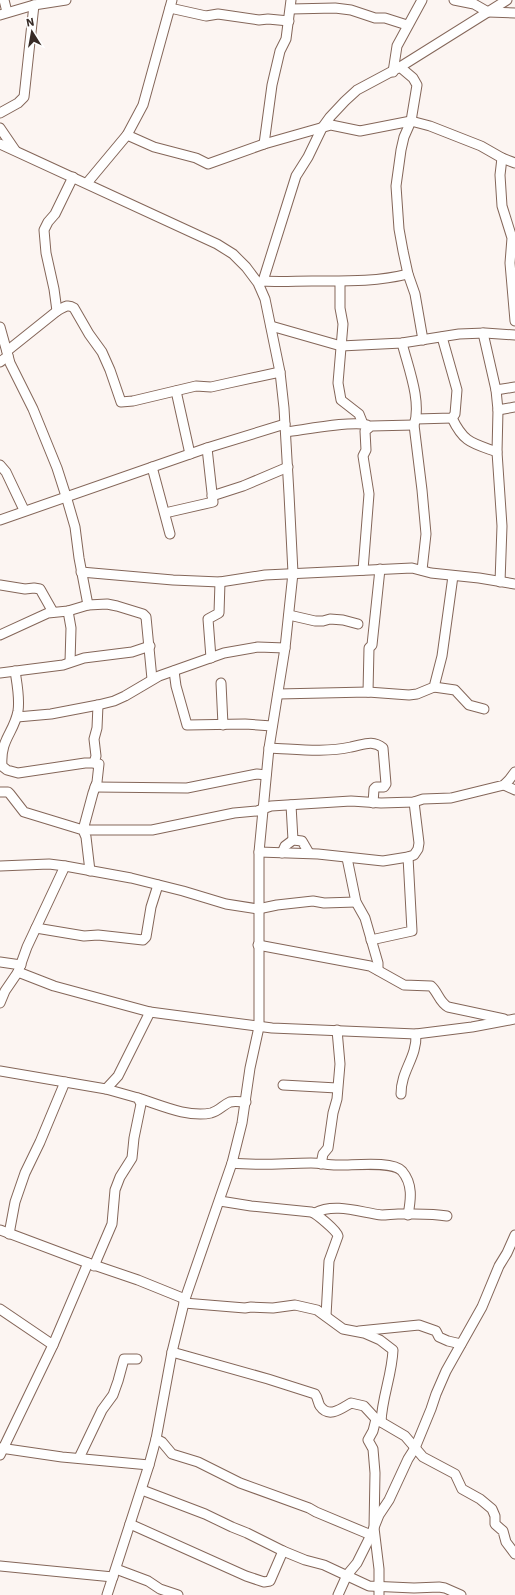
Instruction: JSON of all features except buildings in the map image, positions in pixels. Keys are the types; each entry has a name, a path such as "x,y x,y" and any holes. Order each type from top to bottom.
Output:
{"street":[{"path":"4,0 4,13 48,1 66,0"},
{"path":"396,69 397,46 407,25 422,0"},
{"path":"454,0 474,4 488,12 515,13"},
{"path":"260,282 296,176 330,116 357,90 396,69 507,0"},
{"path":"87,184 126,135 143,105 171,4 206,16 218,14 259,20 268,19 289,21"},
{"path":"264,144 272,85 280,52 286,39 291,4 351,10 376,18 385,18 407,25"},
{"path":"0,113 18,103 24,97 34,5"},
{"path":"396,69 413,78 417,86 411,122 404,137 401,150 396,186 399,229 408,274 415,294 423,340"},
{"path":"126,135 154,147 196,158 208,164 264,144 331,125 360,131 411,122 438,128 481,146 502,158 515,163"},
{"path":"0,128 16,150"},
{"path":"0,144 16,150 217,244 233,254 260,282 280,372 288,467 294,573 285,648 269,748 259,852 259,1027 250,1068 246,1102 232,1163 185,1301 172,1352 156,1438 149,1465 107,1595"},
{"path":"502,158 500,175 502,206 512,238 510,262 515,321"},
{"path":"57,311 46,253 44,230 73,177"},
{"path":"260,282 340,282 392,278 408,274"},
{"path":"340,282 340,308 343,324 338,383 341,400 359,414 367,425"},
{"path":"0,362 7,353 57,311 66,306 70,306 74,308 88,334 102,352 121,402 133,401 196,386 211,386 280,372"},
{"path":"270,326 341,346 402,343 483,333 515,335"},
{"path":"0,327 12,369 33,409 57,468 66,496 75,527 88,605"},
{"path":"483,333 496,390 498,410 497,452 502,526 500,582"},
{"path":"442,337 457,390 455,414 452,418"},
{"path":"402,343 416,395 415,422 426,534 422,570"},
{"path":"496,390 515,388"},
{"path":"176,391 190,454"},
{"path":"498,410 515,406"},
{"path":"0,520 24,510 207,448 285,428 367,425 452,418"},
{"path":"452,418 458,432 472,443 497,452"},
{"path":"363,570 368,494 363,456 366,450 365,431 367,425"},
{"path":"165,513 213,502 207,448"},
{"path":"0,465 6,472 24,510"},
{"path":"152,467 170,534"},
{"path":"212,496 244,486 288,467"},
{"path":"82,572 173,580 220,582 265,575 412,568 431,573 479,578 515,584"},
{"path":"368,692 369,648 372,645 380,569"},
{"path":"434,688 442,656 453,576"},
{"path":"211,658 208,619 219,613 220,582"},
{"path":"0,585 25,589 40,589 53,612"},
{"path":"0,635 29,621 53,612 68,611 88,605 107,604 117,606 145,615 150,646 152,679"},
{"path":"68,611 71,628 70,662"},
{"path":"289,615 316,621 330,619 343,620 358,624"},
{"path":"0,673 52,666 84,658 132,652 150,646"},
{"path":"17,717 51,714 98,705 125,696 152,679 211,658 242,649 258,647 285,648"},
{"path":"15,671 19,698 17,717 2,744 2,766 7,770 23,772 74,764 99,764 95,788 83,830 86,837 90,871"},
{"path":"174,671 176,686 187,725 272,726"},
{"path":"221,683 223,725"},
{"path":"278,694 368,692 409,695 434,688 455,690 469,704 484,710"},
{"path":"94,763 96,756 94,739 97,728 98,705"},
{"path":"269,748 330,751 370,742 377,743 383,748 386,784 384,787 376,787 374,789 373,803"},
{"path":"0,792 8,792 24,812 83,830 152,830 234,813 257,811 271,806 351,801 373,803 414,802 423,799 451,798 504,785 510,780 515,772"},
{"path":"95,788 187,788 257,774 266,775"},
{"path":"504,785 515,790"},
{"path":"259,852 309,853 383,861 408,858 414,855 418,849 419,843 414,802"},
{"path":"291,805 293,840"},
{"path":"282,853 285,846 293,840 302,841 309,853"},
{"path":"347,858 356,902 365,918 378,963 378,970"},
{"path":"371,940 412,931 408,858"},
{"path":"0,866 42,864 65,866 132,878 226,904 258,909 277,905 313,901 324,903 356,902"},
{"path":"0,1003 5,991 19,969 27,946 65,866"},
{"path":"36,928 84,936 98,935 143,940 146,937 151,906 158,885"},
{"path":"258,945 370,966 404,985 434,987 441,1001 448,1007 489,1017 512,1019"},
{"path":"0,962 19,969 54,986 150,1012 259,1027 416,1034 472,1027 512,1019"},
{"path":"106,1089 118,1076 131,1047 150,1012"},
{"path":"321,1164 323,1154 328,1148 333,1113 337,1099 340,1064 337,1030"},
{"path":"401,1094 402,1080 416,1048 416,1034"},
{"path":"0,1071 106,1089 184,1112 202,1114 212,1113 231,1102 246,1102"},
{"path":"9,1234 15,1202 25,1173 40,1142 65,1082"},
{"path":"283,1085 337,1088"},
{"path":"138,1098 140,1104 132,1158 120,1177 115,1190 112,1224 1,1450 149,1465"},
{"path":"232,1163 250,1165 376,1164 397,1168 401,1171 411,1190 412,1198 408,1215"},
{"path":"220,1200 252,1206 315,1213 327,1209 336,1209 383,1215 437,1214 447,1216"},
{"path":"315,1213 336,1231 338,1236 329,1261 326,1316"},
{"path":"0,1230 91,1265 138,1280 185,1301 245,1308 251,1306 273,1308 295,1305 317,1310 343,1329 380,1340 393,1350 392,1368 387,1383 382,1411 368,1440 373,1449 375,1473 373,1532 379,1569 379,1591"},
{"path":"338,1595 347,1575 356,1563 373,1532 408,1459 415,1448 436,1394 461,1344 482,1307 499,1266 507,1253 511,1240 515,1235"},
{"path":"0,1309 53,1344"},
{"path":"352,1332 419,1325 436,1331 439,1337 461,1344"},
{"path":"172,1352 315,1394 320,1406 324,1410 331,1412 337,1412 351,1403 364,1406 378,1420 405,1436 424,1457 455,1474 462,1489 480,1499 492,1509 495,1516 495,1524 503,1531 506,1542 515,1554"},
{"path":"79,1458 102,1410 113,1395 124,1359 137,1359"},
{"path":"156,1438 162,1442 172,1454 198,1462 240,1483 373,1532"},
{"path":"142,1490 205,1514 283,1551 305,1560 324,1565 379,1591 439,1587 461,1595"},
{"path":"130,1524 246,1576 264,1582 270,1581 283,1551"},
{"path":"0,1566 114,1573 148,1581 160,1589 178,1595"}]}
